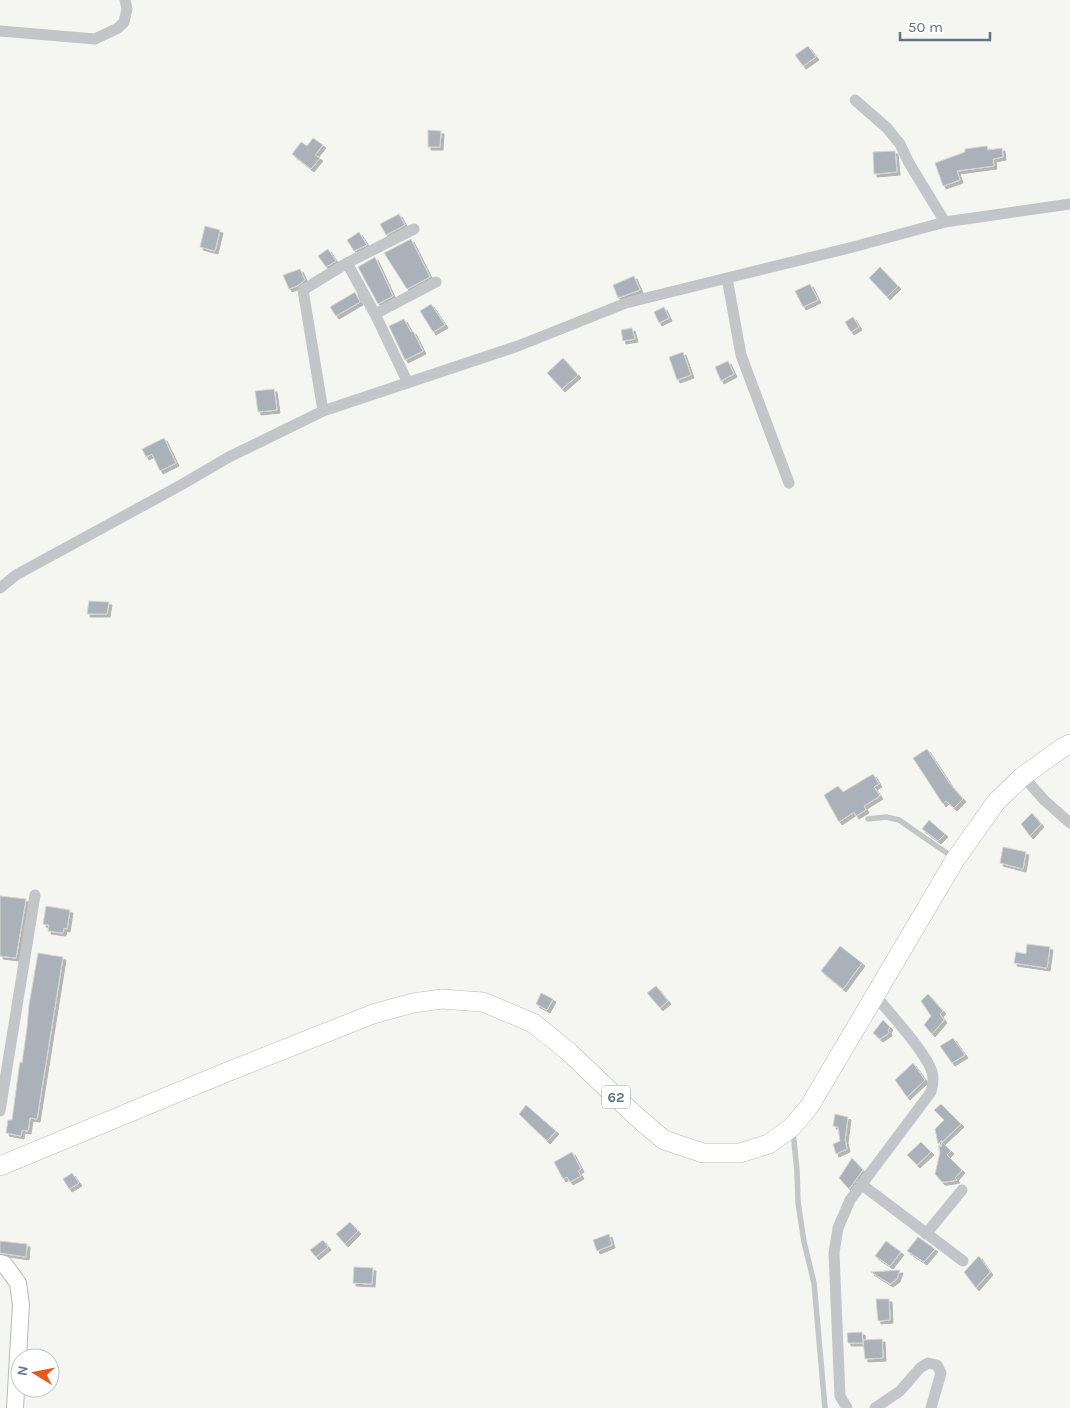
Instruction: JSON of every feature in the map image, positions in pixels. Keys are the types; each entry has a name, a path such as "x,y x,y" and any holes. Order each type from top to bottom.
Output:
{"main road":[{"name":"62","path":"0,1166 373,1014 413,1002 442,999 483,1002 533,1023 568,1051 638,1118 664,1140 703,1153 740,1153 769,1144 792,1127 809,1107 955,860 996,802 1023,776 1070,744"},
{"path":"0,1263 4,1264 18,1284 20,1306 15,1408"}],"street":[{"path":"0,31 95,39 118,28 124,22 127,9 125,0"},
{"path":"855,100 887,128 900,144 909,163 945,222"},
{"path":"0,588 16,575 229,457 323,411 518,346 626,303 853,247 945,222 1070,204"},
{"path":"323,411 303,290 347,264 414,229"},
{"path":"347,264 375,314 408,383"},
{"path":"727,278 741,355 789,483"},
{"path":"375,314 436,282"},
{"path":"1023,776 1044,800 1070,823"},
{"path":"0,1111 35,896"},
{"path":"847,1408 840,1396 835,1241 838,1228 850,1200 931,1092 934,1084 933,1073 924,1056 876,996"},
{"path":"861,1184 963,1261"},
{"path":"926,1234 962,1190"},
{"path":"876,1408 900,1391 920,1368 928,1363 937,1364 940,1373 931,1408"}],"lane":[{"path":"868,820 886,817 899,820 955,860"},
{"path":"792,1127 797,1170 798,1202 804,1242 814,1283 825,1408"}],"building":[{"path":"808,46 816,57 803,66 795,55"},
{"path":"428,130 441,131 440,147 428,147"},
{"path":"313,138 323,145 315,155 320,158 311,169 292,154 301,142 307,146"},
{"path":"987,146 988,150 1002,148 1003,157 993,159 994,166 957,171 960,180 943,186 935,163 965,152 965,149"},
{"path":"895,151 897,172 874,174 873,152"},
{"path":"399,214 405,225 386,235 380,224"},
{"path":"205,226 220,230 215,251 200,247"},
{"path":"359,232 367,245 354,251 347,240"},
{"path":"411,239 430,277 407,289 384,253"},
{"path":"328,249 336,261 326,267 318,256"},
{"path":"375,257 393,296 378,304 358,267"},
{"path":"880,267 898,286 887,297 869,278"},
{"path":"300,269 305,280 289,289 283,275"},
{"path":"634,276 640,290 618,298 613,285"},
{"path":"810,284 818,300 803,307 795,291"},
{"path":"355,292 360,302 336,316 330,307"},
{"path":"431,304 445,325 433,332 420,311"},
{"path":"664,307 669,318 659,323 654,312"},
{"path":"853,317 859,327 851,332 845,322"},
{"path":"404,319 411,332 413,331 423,351 405,360 389,326"},
{"path":"632,328 635,339 623,341 621,330"},
{"path":"683,352 691,375 677,380 669,357"},
{"path":"563,358 578,375 562,389 547,373"},
{"path":"728,361 734,374 721,381 715,367"},
{"path":"274,389 277,410 258,412 255,391"},
{"path":"164,438 176,463 160,471 152,454 146,457 142,449"},
{"path":"89,601 109,602 107,614 87,614"},
{"path":"927,749 950,784 963,799 954,808 946,801 943,804 913,758"},
{"path":"873,774 879,784 874,787 880,796 864,806 866,810 856,816 854,812 839,822 824,795 838,786 843,792"},
{"path":"1032,813 1041,824 1030,836 1021,824"},
{"path":"929,820 945,834 938,841 922,829"},
{"path":"1003,847 1026,852 1023,869 1000,863"},
{"path":"0,896 26,899 16,958 0,956"},
{"path":"46,906 70,910 67,929 64,928 63,933 48,931 49,925 43,924"},
{"path":"1027,944 1050,947 1047,968 1014,963 1016,952 1026,954"},
{"path":"840,946 862,963 843,989 821,971"},
{"path":"38,953 63,957 37,1119 30,1118 28,1131 22,1130 21,1136 6,1133 8,1120 12,1120"},
{"path":"656,986 668,1001 660,1008 647,993"},
{"path":"541,993 553,999 547,1010 536,1004"},
{"path":"928,994 943,1011 940,1014 944,1020 932,1034 924,1025 931,1016 921,1001"},
{"path":"883,1020 890,1027 889,1033 880,1039 873,1033"},
{"path":"953,1038 965,1055 952,1063 940,1046"},
{"path":"913,1063 925,1080 907,1097 895,1080"},
{"path":"941,1104 961,1124 942,1142 951,1151 947,1155 962,1170 955,1178 957,1180 945,1182 942,1182 935,1174 940,1152 938,1145 941,1147 942,1140 938,1144 935,1129 944,1120 934,1110"},
{"path":"526,1105 556,1131 547,1141 519,1114"},
{"path":"835,1114 848,1117 845,1140 847,1149 836,1154 833,1144 840,1141 838,1127 833,1126"},
{"path":"921,1142 931,1152 917,1165 907,1155"},
{"path":"572,1152 581,1169 578,1171 581,1176 570,1182 567,1177 563,1179 554,1162"},
{"path":"852,1158 863,1170 849,1189 839,1178"},
{"path":"72,1173 79,1183 69,1189 63,1179"},
{"path":"350,1222 358,1231 345,1244 336,1234"},
{"path":"609,1234 612,1245 597,1251 593,1240"},
{"path":"918,1237 935,1249 924,1262 907,1251"},
{"path":"323,1240 328,1247 316,1257 310,1250"},
{"path":"0,1241 27,1244 26,1257 0,1253"},
{"path":"886,1241 901,1252 890,1266 875,1256"},
{"path":"979,1256 990,1272 976,1288 964,1272"},
{"path":"354,1267 373,1268 372,1284 353,1283"},
{"path":"900,1270 897,1279 890,1284 871,1272"},
{"path":"876,1299 889,1299 890,1320 878,1321"},
{"path":"862,1332 863,1343 848,1343 847,1333"},
{"path":"882,1339 883,1358 865,1359 863,1340"}]}
